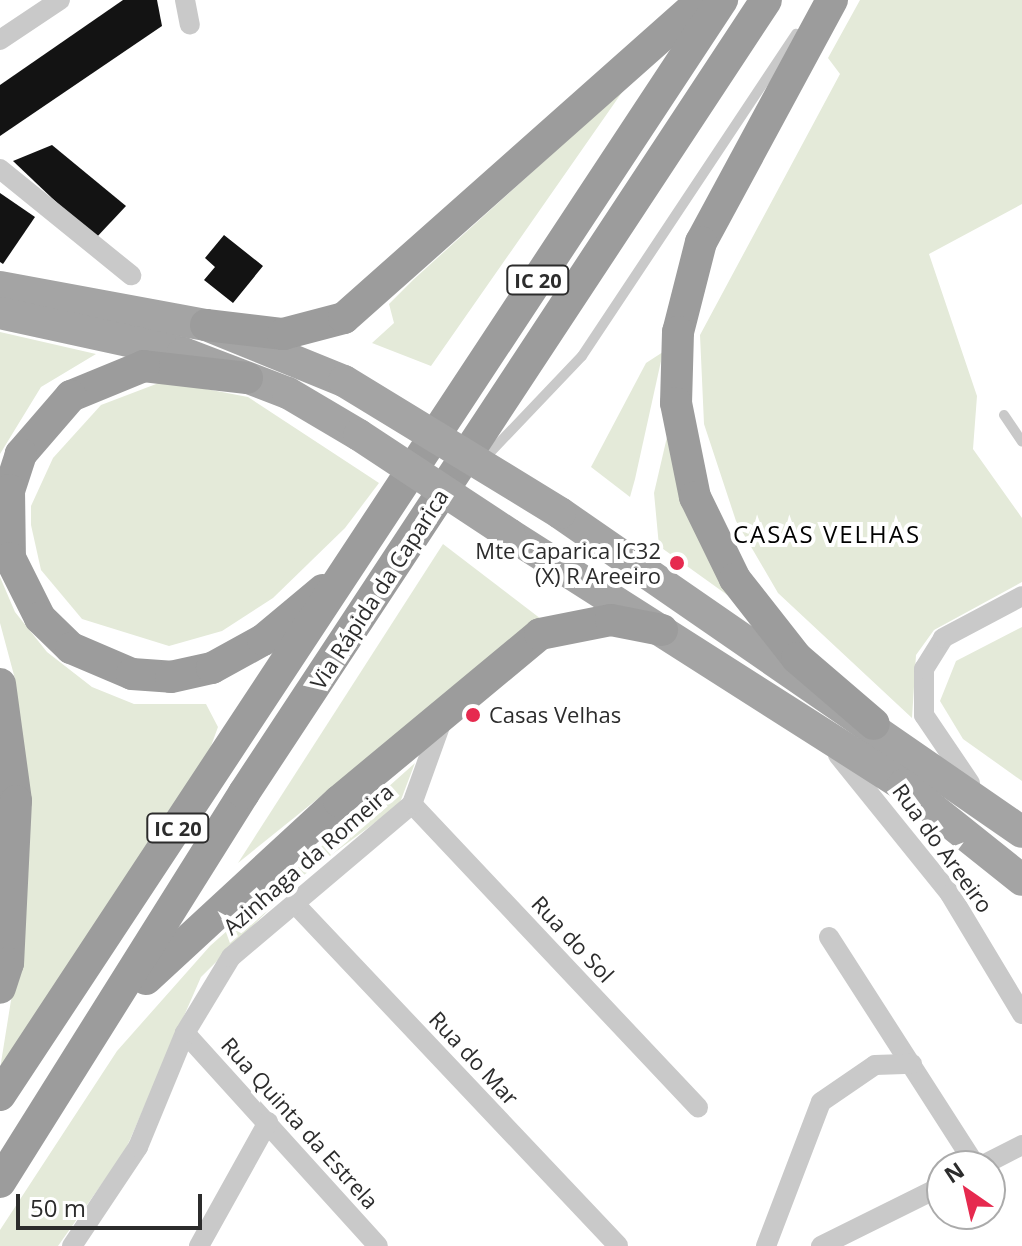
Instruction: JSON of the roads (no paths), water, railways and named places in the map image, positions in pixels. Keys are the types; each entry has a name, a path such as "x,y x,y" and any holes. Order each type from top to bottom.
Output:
{"highway":[{"path":"206,325 283,334 353,312 702,0"},
{"name":"Via Rápida da Caparica","path":"0,1095 355,561 722,0"},
{"name":"Via Rápida da Caparica","path":"0,1182 115,1009 244,793 766,0"},
{"path":"832,0 701,242 684,297 676,403 695,497 735,579 797,658 874,724"},
{"path":"247,378 144,366 102,379 42,422 9,490 5,525 20,585 71,648 104,666 171,677 212,668 263,640 355,561"},
{"path":"115,1009 445,711 540,634 611,620 662,630"},
{"path":"0,684 16,801 8,963 0,988"}],"main road":[{"path":"0,287 206,325 344,381 560,513 774,665 874,724 1022,831"},
{"path":"0,313 183,353 247,378 359,435 808,723 949,818 1022,880"}],"street":[{"path":"0,40 60,0"},
{"path":"185,0 190,25"},
{"path":"0,169 131,275"},
{"path":"1022,596 943,638 921,686 924,715 945,754 1022,831"},
{"name":"Azinhaga da Romeira","path":"72,1246 138,1147 185,1033 231,957 412,804 445,711"},
{"name":"Rua do Areeiro","path":"808,723 937,876 1022,1014"},
{"name":"Rua do Sol","path":"412,804 698,1108"},
{"name":"Rua do Mar","path":"295,904 618,1246"},
{"path":"829,937 968,1150"},
{"name":"Rua Quinta da Estrela","path":"185,1033 378,1246"},
{"path":"766,1246 821,1102 875,1065 912,1064"},
{"path":"199,1246 268,1122"},
{"path":"821,1246 926,1194"}],"lane":[{"path":"425,520 582,356 823,0"},
{"path":"1004,415 1022,442"}],"place":[{"name":"Mte Caparica IC32 (X) R Areeiro","path":"677,563"},
{"name":"Casas Velhas","path":"473,715"}],"district":[{"name":"CASAS VELHAS","path":"827,534"}]}
